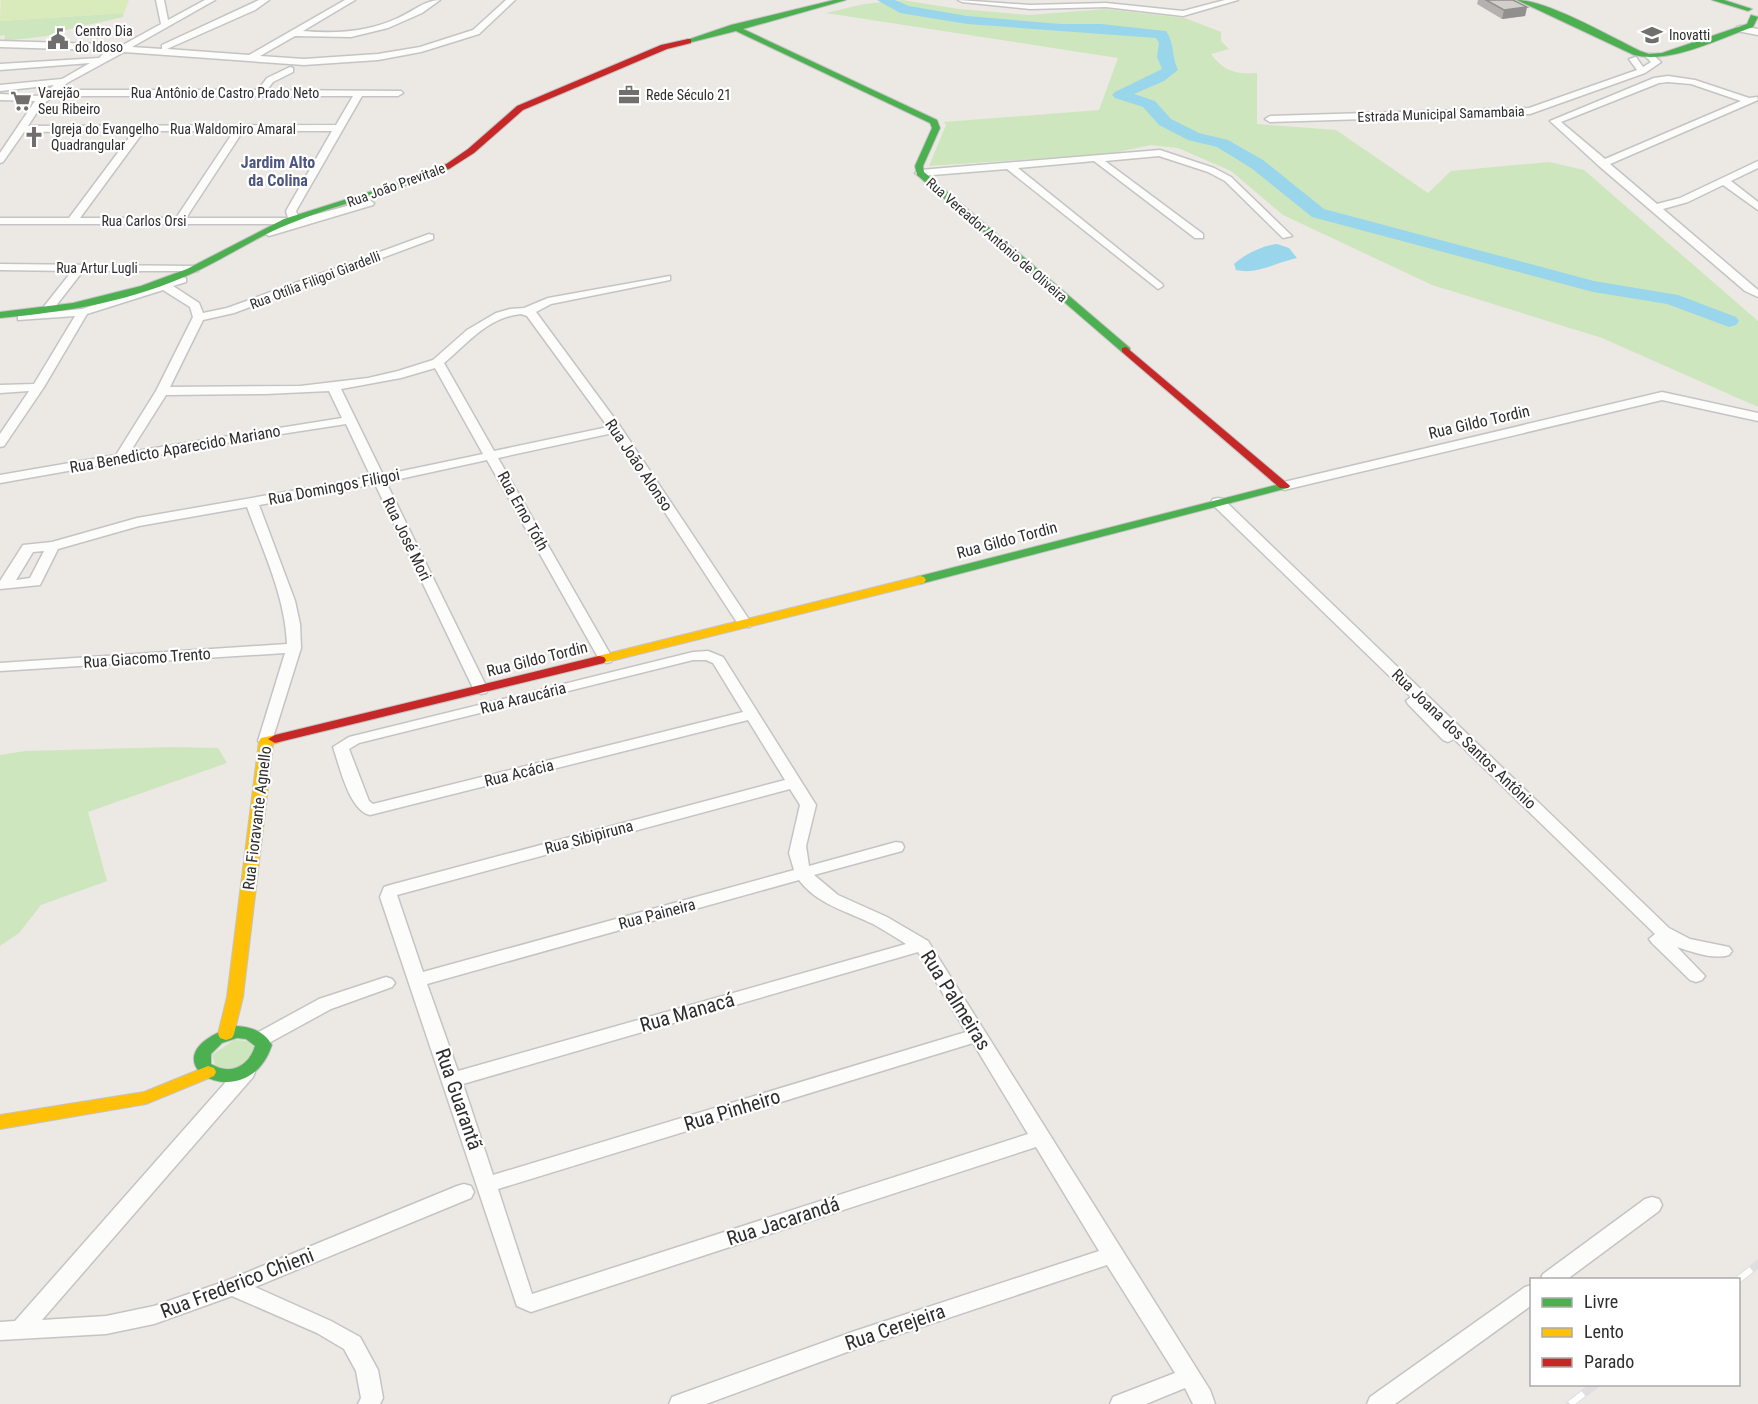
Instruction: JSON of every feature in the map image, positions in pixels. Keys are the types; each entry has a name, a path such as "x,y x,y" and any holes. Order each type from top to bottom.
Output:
{"main road":[{"name":"Rua João Previtale","path":"811,9 842,0"},
{"name":"Rua João Previtale","path":"0,315 46,311 142,289 194,269 256,234 291,220 426,176 467,154 505,117 520,108 664,47 734,27 860,0"},
{"path":"1716,0 1753,22"},
{"path":"1527,3 1608,51 1632,59 1653,59 1753,22"},
{"path":"1527,3 1571,20 1653,59"},
{"name":"Rua Vereador Antônio de Oliveira","path":"734,27 934,122 936,128 919,166 920,173 1284,486"},
{"name":"Rua Gildo Tordin","path":"266,741 829,604 1284,486"},
{"name":"Rua Fioravante Agnello","path":"226,1034 235,997 266,741"},
{"path":"246,1032 261,1039 264,1052 254,1066 246,1072 226,1077 208,1072 203,1067 203,1052 216,1038 226,1034 246,1032"},
{"path":"0,1122 146,1098 208,1072"}],"street":[{"path":"160,0 165,24"},
{"path":"0,160 42,99 64,81 211,0"},
{"path":"161,49 180,43 265,0"},
{"path":"251,57 351,0"},
{"path":"293,33 324,36 376,30 402,21 436,0"},
{"path":"0,44 125,47 330,62 399,54 476,32 510,0"},
{"path":"962,0 1030,7 1117,6 1176,14 1191,13 1234,0"},
{"path":"1117,6 1137,0"},
{"path":"34,44 79,66 75,74"},
{"path":"65,58 67,51 85,47"},
{"path":"99,47 109,52 108,57"},
{"path":"0,67 65,58 85,62 108,57"},
{"path":"1632,59 1642,71"},
{"name":"Estrada Municipal Samambaia","path":"1270,120 1530,111 1642,71 1653,59"},
{"path":"261,93 270,80 290,70"},
{"path":"1754,99 1668,78 1555,121 1602,164 1758,294"},
{"path":"0,88 64,81"},
{"name":"Rua Antônio de Castro Prado Neto","path":"51,93 398,93"},
{"path":"291,220 291,211 358,93"},
{"path":"0,97 42,99"},
{"path":"1602,164 1754,99"},
{"name":"Rua Waldomiro Amaral","path":"21,129 337,128"},
{"path":"72,222 141,129"},
{"path":"179,221 240,129"},
{"path":"0,139 13,139"},
{"path":"920,173 1098,160 1160,153 1211,170 1228,179 1251,198 1287,236"},
{"path":"1098,160 1199,236"},
{"path":"1655,208 1684,200 1758,164"},
{"path":"1011,167 1158,286"},
{"path":"1728,179 1758,177"},
{"path":"1728,179 1758,207"},
{"name":"Rua João Previtale","path":"22,318 83,312 165,286 198,273 263,236 294,224 369,203"},
{"name":"Rua Carlos Orsi","path":"0,221 291,220"},
{"name":"Rua Otília Filigoi Giardelli","path":"199,317 230,311 429,237"},
{"name":"Rua Artur Lugli","path":"0,267 194,269"},
{"path":"46,311 79,269"},
{"path":"162,391 334,388 438,363 471,331 508,313 526,312 548,301 666,278"},
{"path":"120,458 162,391 199,317 195,305 165,286"},
{"path":"0,443 38,387 83,312"},
{"name":"Rua João Alonso","path":"526,312 535,316 616,429 745,624"},
{"name":"Rua Erno Tóth","path":"438,363 606,659"},
{"path":"0,389 38,387"},
{"name":"Rua José Mori","path":"334,388 481,690"},
{"name":"Rua Gildo Tordin","path":"1284,486 1662,396 1758,417"},
{"name":"Rua Benedicto Aparecido Mariano","path":"0,479 351,420"},
{"name":"Rua Domingos Filigoi","path":"3,585 28,548 53,546 137,522 378,480 616,429"},
{"name":"Rua Fioravante Agnello","path":"252,503 288,601 293,624 294,648 266,741"},
{"path":"1212,503 1355,641 1428,718 1696,976"},
{"name":"Rua Joana dos Santos Antônio","path":"1212,503 1663,932 1676,942 1695,948 1723,951"},
{"name":"Rua Domingos Filigoi","path":"3,585 35,582 53,546"},
{"name":"Rua Giacomo Trento","path":"0,668 294,648"},
{"name":"Rua Araucária","path":"354,740 693,656 708,655 718,660 751,715"},
{"path":"751,715 808,805 809,817 798,847 797,858 804,873"},
{"name":"Rua Acácia","path":"354,740 341,747 362,804 370,810 751,715"},
{"name":"Rua Sibipiruna","path":"388,897 395,888 795,783"},
{"name":"Rua Paineira","path":"418,980 896,847"},
{"name":"Rua Palmeiras","path":"804,873 809,882 823,894 880,921 922,945 1202,1397 1204,1404"},
{"name":"Rua Guarantã","path":"388,897 527,1302"},
{"name":"Rua Manacá","path":"452,1080 922,945"},
{"path":"261,1039 325,1004 386,983"},
{"name":"Rua Pinheiro","path":"487,1185 978,1035"},
{"path":"10,1330 246,1072"},
{"name":"Rua Jacarandá","path":"527,1302 531,1303 1040,1138"},
{"name":"Rua Frederico Chieni","path":"10,1330 106,1326 154,1315 233,1287 464,1192"},
{"path":"1553,1278 1652,1205"},
{"name":"Rua Cerejeira","path":"680,1404 855,1340 1112,1255"},
{"path":"233,1287 324,1327 352,1343 367,1370 372,1398 369,1404"},
{"path":"1378,1404 1530,1294"},
{"path":"1121,1404 1189,1377"}],"green space":[{"path":"1,0 129,0 124,13 0,21"},
{"path":"902,0 959,9 1029,15 1106,9 1185,18 1221,32 1221,41 1229,49 1211,54 1220,64 1231,71 1257,73 1257,124 1336,130 1428,193 1451,171 1549,162 1584,170 1758,321 1758,407 1602,338 1432,285 1283,215 1231,171 1178,148 1151,145 1108,154 929,166 946,125 944,122 1099,110 1118,58 826,13 864,4"},
{"path":"124,13 123,17 47,36 4,41 5,35 0,36 0,21"},
{"path":"218,748 227,763 88,812 107,881 41,905 19,933 0,946 0,755 25,751"},
{"path":"234,1040 247,1041 255,1048 243,1068 216,1069 212,1055"}],"water":[{"path":"1277,244 1289,248 1297,258 1252,271 1236,270 1234,264 1243,257"}],"building":[{"path":"1486,0 1513,0 1527,7 1504,10"}],"waterway":[{"path":"884,0 905,10 967,20 1161,34 1166,43 1164,57 1170,70 1159,78 1120,95 1149,104 1165,122 1194,137 1222,143 1257,164 1318,213 1593,286 1671,299 1729,321"}],"railway":[{"path":"1740,1278 1758,1264"},
{"path":"1570,1404 1593,1386"}],"traffic: fast":[{"path":"688,41 842,0"},
{"path":"1521,0 1550,11 1637,53 1649,56 1663,55 1750,25 1754,17"},
{"path":"1716,0 1748,9"},
{"path":"734,27 934,122 936,128 919,166 920,173 1126,350"},
{"path":"0,315 73,306 144,289 190,271 287,221 387,190 446,167"},
{"path":"920,580 1284,486"},
{"path":"236,1032 252,1035 264,1045 255,1064 248,1070 231,1076 221,1075 203,1067 203,1052 216,1039 236,1032"}],"traffic: slow":[{"path":"599,660 920,580"},
{"path":"226,1034 235,997 266,741 275,739"},
{"path":"0,1122 146,1098 208,1072"}],"traffic: jam":[{"path":"446,167 471,151 520,108 664,47 688,41"},
{"path":"1126,350 1284,486"},
{"path":"275,739 599,660"}],"place":[{"name":"Inovatti","path":"1652,35"},
{"name":"Centro Dia do Idoso","path":"58,39"},
{"name":"Rede Século 21","path":"629,95"},
{"name":"Varejão Seu Ribeiro","path":"21,101"},
{"name":"Igreja do Evangelho Quadrangular","path":"34,137"}],"district":[{"name":"Jardim Alto da Colina","path":"278,171"}]}
